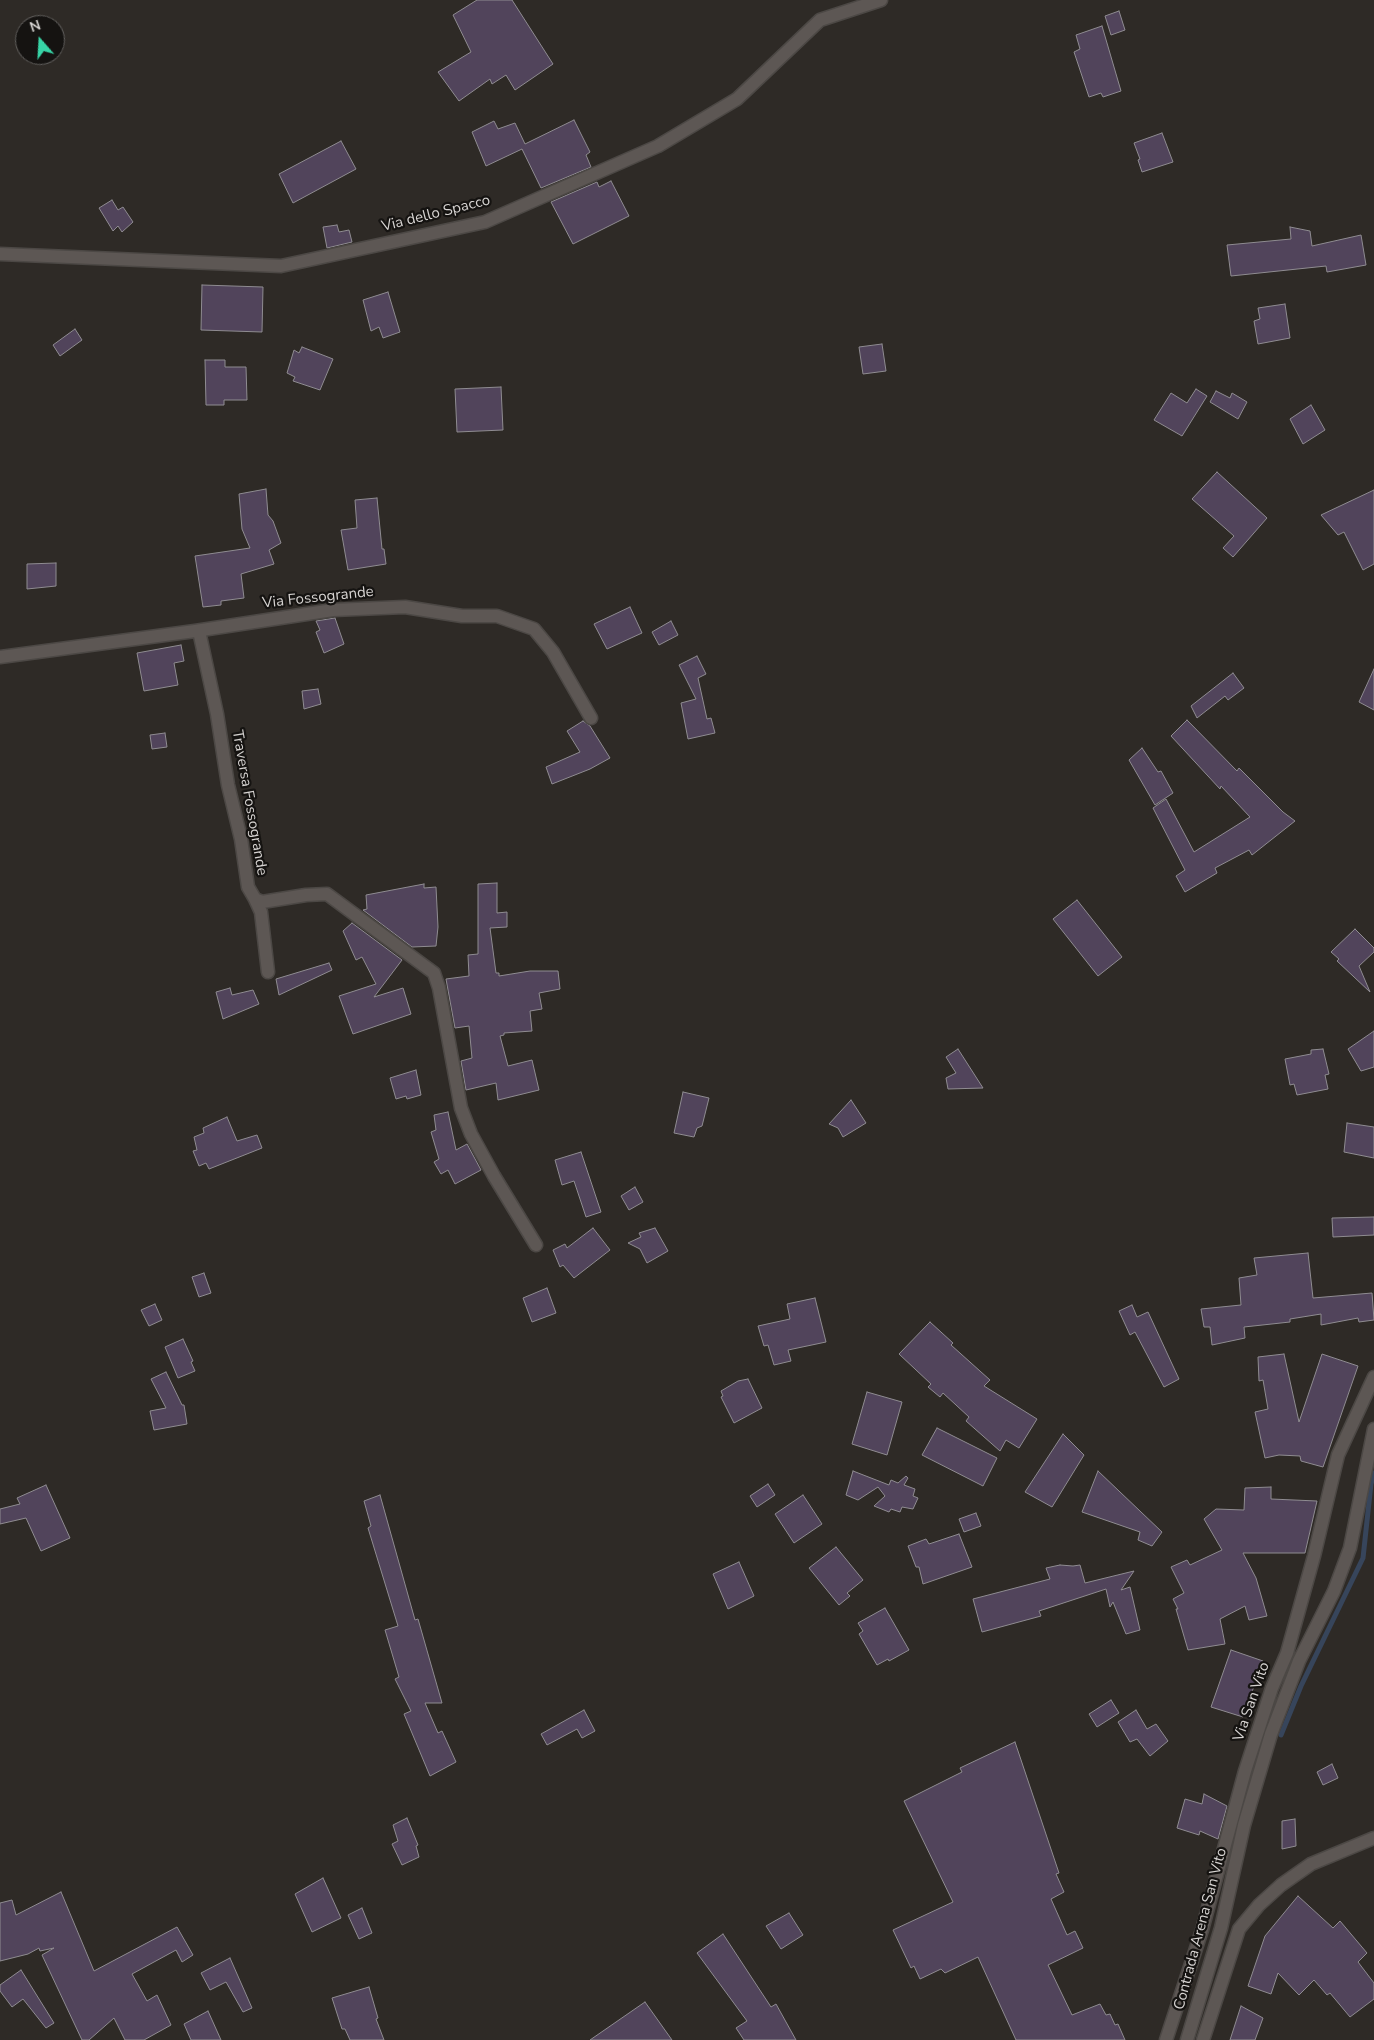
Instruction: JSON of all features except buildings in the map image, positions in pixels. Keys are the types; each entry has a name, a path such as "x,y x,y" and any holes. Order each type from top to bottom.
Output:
{"street":[{"name":"Via dello Spacco","path":"0,254 281,266 485,222 658,146 737,99 820,20 880,0"},
{"name":"Via Fossogrande","path":"0,657 199,631 294,615 363,608 405,607 462,616 497,616 534,629 553,652 591,718"},
{"name":"Traversa Fossogrande","path":"199,631 228,785 241,840 247,880 255,899 262,902 306,895 327,894 434,973 439,988 461,1108 494,1176 536,1245"},
{"path":"255,899 261,912 268,972"},
{"name":"Via San Vito","path":"1166,2040 1202,1930 1248,1762 1272,1688 1287,1653 1314,1556 1338,1455 1374,1377"},
{"name":"Via San Vito","path":"1244,1825 1271,1734 1287,1689 1298,1662 1334,1591 1350,1548 1374,1429"},
{"name":"Contrada Arena San Vito","path":"1187,2040 1221,1928 1244,1825"},
{"path":"1203,2040 1240,1929 1259,1905 1281,1885 1311,1864 1374,1838"}],"waterway":[{"path":"1281,1735 1301,1686 1363,1558 1371,1484 1374,1473"}]}
